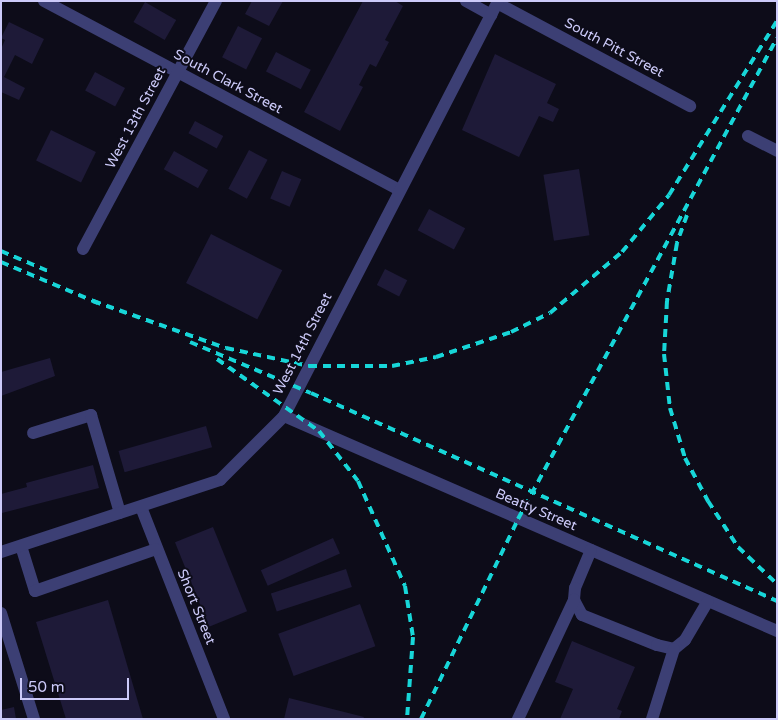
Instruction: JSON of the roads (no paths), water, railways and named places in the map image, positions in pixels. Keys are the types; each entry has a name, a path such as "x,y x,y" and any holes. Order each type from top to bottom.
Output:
{"street":[{"name":"South Clark Street","path":"44,1 398,190"},
{"name":"West 13th Street","path":"83,249 216,1"},
{"name":"South Pitt Street","path":"466,1 495,6 690,106"},
{"name":"West 14th Street","path":"1,552 220,480 284,416 398,190 495,6"},
{"path":"748,136 777,151"},
{"path":"33,432 92,415 120,513"},
{"name":"Beatty Street","path":"284,416 777,631"},
{"name":"Short Street","path":"141,506 156,549 224,719"},
{"path":"21,546 35,591 156,549"},
{"path":"518,719 574,600 591,550"},
{"path":"574,600 582,615 657,645 674,649"},
{"path":"652,719 674,649 685,640 708,601"},
{"path":"1,613 34,719"}],"railway":[{"path":"93,301 226,348 309,366 392,366 436,357 511,332 550,313 622,252 669,195 777,21"},
{"path":"421,719 518,519 777,38"},
{"path":"687,215 677,243 667,301 664,354 670,408 685,458 708,501 738,547 777,584"},
{"path":"1,251 48,271"},
{"path":"1,262 98,303"},
{"path":"190,342 311,393 777,601"},
{"path":"217,359 319,431 358,481 405,586 413,637 407,719"}]}
